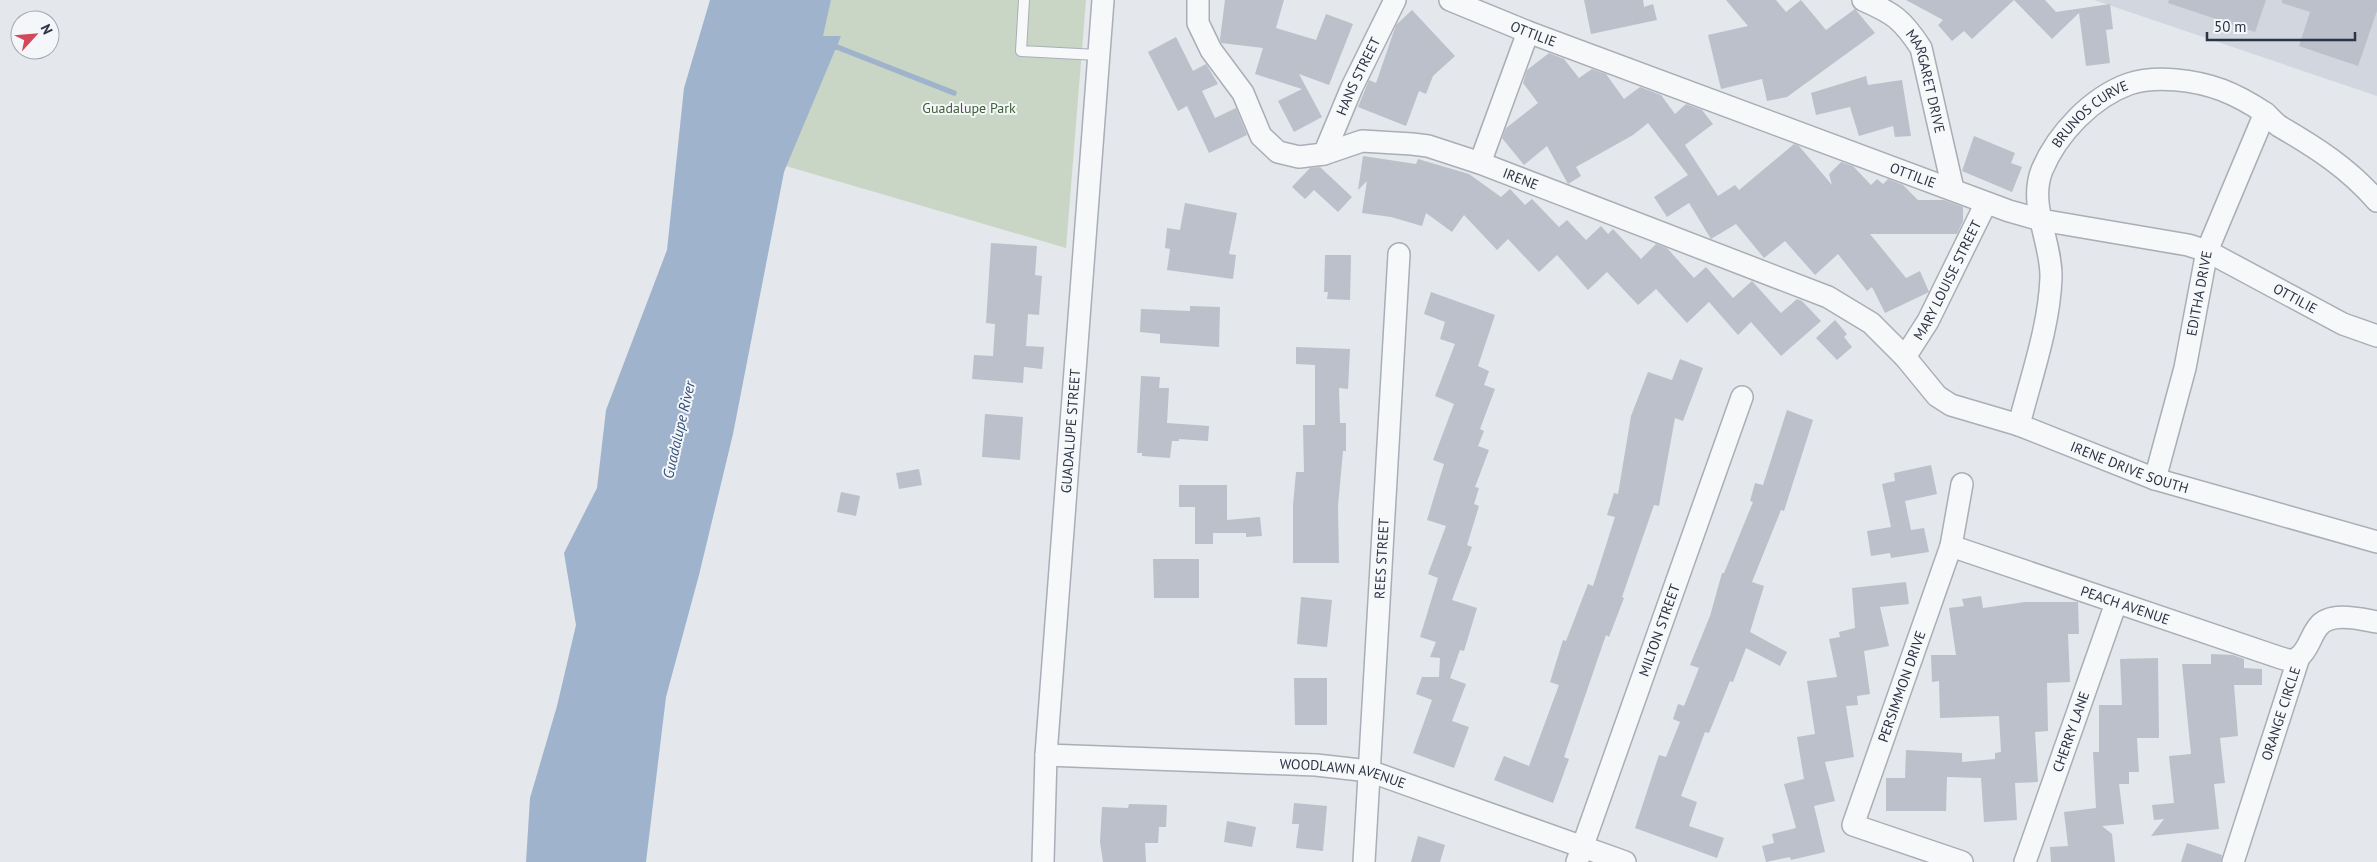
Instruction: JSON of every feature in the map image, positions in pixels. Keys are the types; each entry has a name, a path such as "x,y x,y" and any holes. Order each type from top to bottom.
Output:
{"street":[{"name":"GUADALUPE STREET","path":"1042,862 1046,754 1103,0"},
{"name":"IRENE","path":"1198,0 1198,23 1211,50 1243,93 1261,136 1278,152 1299,157 1324,154 1362,142 1412,144 1428,146 1480,163 1828,297 1871,323 1905,357"},
{"name":"HANS STREET","path":"1324,154 1352,87 1395,0"},
{"name":"OTTILIE","path":"1450,0 1528,32 1953,189 1986,203 2041,220 2188,245 2208,251 2343,324 2377,336"},
{"name":"MARGARET DRIVE","path":"1862,0 1891,12 1908,28 1921,48 1953,189"},
{"path":"1480,163 1528,32"},
{"name":"BRUNOS CURVE","path":"2019,425 2048,310 2051,276 2037,202 2041,172 2052,152 2079,117 2096,102 2129,84 2162,79 2222,90 2265,113 2275,123 2328,155 2362,184 2377,202"},
{"name":"EDITHA DRIVE","path":"2155,479 2185,368 2208,251 2265,113"},
{"name":"MARY LOUISE STREET","path":"1905,357 1928,321 1986,203"},
{"name":"REES STREET","path":"1364,862 1399,254"},
{"name":"IRENE DRIVE SOUTH","path":"1905,357 1937,396 1951,405 2019,425 2155,479 2377,542"},
{"name":"MILTON STREET","path":"1580,855 1742,397"},
{"name":"PERSIMMON DRIVE","path":"1962,484 1951,546 1853,825 1962,862"},
{"name":"PEACH AVENUE","path":"1951,546 2281,658 2292,661 2299,657"},
{"name":"CHERRY LANE","path":"2025,862 2116,603"},
{"name":"ORANGE CIRCLE","path":"2233,862 2299,657 2304,653 2317,628 2325,621 2335,618 2377,622"},
{"name":"WOODLAWN AVENUE","path":"1046,754 1316,765 1368,771 1580,855 1625,862"}],"lane":[{"path":"1024,0 1021,50 1098,55"}],"shaded area":[{"path":"2094,0 2377,0 2377,96"}],"green space":[{"name":"Guadalupe Park","path":"831,0 1086,0 1066,248 779,164"}],"water":[{"name":"Guadalupe River","path":"710,0 831,0 823,36 841,36 784,172 733,434 699,575 666,697 646,862 526,862 530,798 557,706 576,625 564,553 597,488 606,410 667,250 684,88"}],"building":[{"path":"1225,0 1284,0 1276,28 1316,40 1326,14 1353,24 1329,85 1299,74 1322,117 1294,132 1278,101 1302,89 1255,74 1263,48 1221,43"},
{"path":"1584,0 1643,0 1644,7 1653,4 1657,20 1591,34"},
{"path":"1726,0 1776,0 1786,12 1801,0 1826,30 1855,9 1875,33 1787,97 1767,101 1762,79 1721,89 1708,35 1748,26"},
{"path":"1906,0 2014,0 1972,39 1964,31 1952,41 1938,25 1943,20"},
{"path":"2014,0 2045,0 2056,12 2110,4 2113,29 2106,30 2110,63 2086,66 2079,13 2052,39"},
{"path":"2169,0 2266,0 2255,32 2168,3"},
{"path":"2282,0 2377,0 2377,11 2358,66 2299,46 2310,12 2282,3"},
{"path":"1412,10 1455,56 1433,76 1426,94 1419,91 1406,126 1358,107 1369,80 1376,83 1396,25"},
{"path":"1176,37 1193,71 1206,64 1218,84 1202,91 1215,118 1236,108 1247,135 1209,153 1187,106 1178,111 1148,52"},
{"path":"1549,53 1564,59 1579,78 1592,69 1606,74 1624,99 1640,87 1661,95 1675,114 1686,104 1702,110 1713,124 1685,145 1718,196 1735,185 1739,190 1794,144 1799,146 1832,185 1829,174 1841,162 1853,166 1871,185 1877,179 1883,184 1888,179 1903,185 1918,200 1944,200 1963,207 1963,221 1957,234 1870,234 1906,278 1920,271 1929,292 1885,313 1872,287 1867,291 1838,254 1815,275 1785,241 1764,258 1736,224 1711,239 1689,203 1667,217 1654,197 1688,175 1648,123 1633,135 1576,167 1581,176 1568,184 1547,146 1524,165 1502,138 1506,128 1538,103 1523,83 1527,70"},
{"path":"1866,76 1868,85 1902,80 1911,136 1895,137 1893,126 1859,136 1850,107 1816,115 1811,93"},
{"path":"1974,136 2015,153 2011,163 2022,167 2012,192 1962,171"},
{"path":"1363,156 1416,164 1418,159 1469,174 1501,197 1510,189 1525,205 1532,199 1559,227 1567,220 1586,240 1601,226 1608,234 1613,229 1641,259 1656,244 1667,248 1694,278 1706,267 1733,298 1752,281 1781,313 1797,299 1802,301 1821,321 1781,356 1751,322 1738,335 1709,302 1687,323 1656,289 1638,305 1607,272 1588,290 1557,255 1539,272 1508,239 1497,250 1464,215 1452,232 1426,213 1422,226 1391,217 1362,213 1367,181 1358,190"},
{"path":"1320,167 1352,197 1338,212 1314,190 1305,199 1292,187 1310,168"},
{"path":"1185,203 1237,213 1229,254 1236,255 1233,279 1167,270 1170,249 1165,248 1167,228 1180,230"},
{"path":"991,243 1037,246 1035,275 1042,276 1039,315 1028,314 1026,346 1044,347 1042,369 1024,367 1023,383 972,379 974,355 993,356 995,324 986,323"},
{"path":"1325,255 1351,255 1350,300 1327,299 1328,292 1324,292"},
{"path":"1431,292 1495,315 1478,366 1489,371 1484,385 1495,389 1480,429 1484,431 1478,446 1489,450 1475,487 1479,488 1474,504 1479,506 1467,545 1472,547 1452,600 1477,608 1464,651 1460,650 1450,678 1466,684 1452,721 1469,727 1454,768 1413,753 1432,700 1416,694 1422,677 1439,677 1440,658 1430,657 1436,642 1420,637 1438,578 1428,574 1446,526 1427,520 1444,464 1433,460 1454,404 1435,396 1455,344 1440,339 1445,322 1424,314"},
{"path":"1190,306 1220,307 1219,347 1160,343 1160,334 1140,332 1141,309 1190,311"},
{"path":"1835,320 1847,334 1844,337 1852,347 1837,360 1816,338"},
{"path":"1296,347 1350,349 1348,389 1339,388 1340,423 1346,423 1346,451 1343,451 1338,506 1339,563 1293,563 1293,505 1296,472 1304,472 1303,425 1315,425 1315,365 1296,364"},
{"path":"1680,359 1703,368 1683,421 1675,418 1659,506 1654,505 1622,597 1624,598 1609,637 1606,635 1564,757 1569,759 1553,803 1494,780 1504,756 1529,766 1559,685 1550,682 1563,640 1566,641 1588,584 1593,586 1615,517 1607,515 1614,493 1618,494 1631,416 1648,372 1672,380"},
{"path":"1141,376 1160,377 1159,388 1169,388 1167,423 1209,426 1208,441 1179,439 1179,441 1172,441 1170,458 1142,456 1142,453 1137,453"},
{"path":"1787,410 1813,420 1784,511 1781,510 1752,582 1764,586 1750,632 1787,652 1780,666 1746,648 1733,682 1730,681 1709,733 1705,732 1681,796 1697,802 1689,826 1724,838 1717,858 1635,828 1659,755 1666,757 1680,722 1673,719 1678,704 1684,706 1699,668 1690,665 1710,616 1722,573 1724,573 1753,502 1750,501 1755,483 1763,485"},
{"path":"985,414 1023,417 1020,460 982,457"},
{"path":"1931,465 1937,494 1905,501 1911,530 1924,528 1929,552 1891,558 1890,553 1871,556 1867,531 1891,527 1882,484 1895,481 1894,473"},
{"path":"919,469 922,485 899,489 896,473"},
{"path":"1179,485 1227,485 1227,520 1260,517 1262,536 1246,537 1246,533 1213,533 1213,544 1195,544 1195,507 1179,507"},
{"path":"841,492 860,496 856,516 837,512"},
{"path":"1153,559 1199,559 1199,598 1154,598"},
{"path":"1906,582 1909,604 1880,607 1889,646 1864,651 1870,694 1857,696 1858,705 1846,706 1854,757 1825,762 1835,801 1814,806 1825,852 1791,860 1790,857 1766,862 1762,846 1774,843 1772,834 1796,828 1784,784 1804,779 1797,737 1815,734 1807,681 1837,677 1829,639 1840,637 1839,632 1855,628 1852,588"},
{"path":"1981,596 1983,608 2025,602 2078,602 2079,634 2068,634 2070,682 2047,683 2048,731 2035,732 2038,782 2015,783 2017,820 1984,822 1981,778 1947,777 1946,811 1886,811 1886,778 1905,778 1906,750 1962,753 1962,762 1995,759 1995,753 2001,752 1999,716 1940,718 1939,681 1932,682 1931,655 1956,655 1949,608 1964,606 1962,599"},
{"path":"1301,597 1332,600 1327,647 1297,644"},
{"path":"2211,654 2233,655 2244,659 2244,668 2262,669 2262,685 2234,685 2238,736 2220,738 2225,783 2214,784 2219,829 2151,836 2164,819 2154,820 2152,805 2174,803 2169,756 2191,754 2182,664 2211,664"},
{"path":"2158,658 2159,738 2137,738 2139,772 2129,772 2129,784 2119,784 2124,824 2102,826 2112,834 2115,862 2051,862 2050,847 2068,846 2064,812 2096,808 2093,752 2099,752 2099,705 2122,705 2120,659"},
{"path":"1294,678 1327,678 1327,725 1295,725"},
{"path":"1294,803 1327,806 1323,851 1296,848 1299,824 1292,824"},
{"path":"1129,804 1167,805 1166,827 1159,827 1158,843 1145,843 1146,862 1103,862 1100,842 1102,807 1128,808"},
{"path":"1227,821 1256,827 1252,847 1224,842"},
{"path":"1418,836 1445,845 1440,862 1411,862"},
{"path":"2187,843 2222,855 2221,862 2181,862"}],"waterway":[{"path":"830,48 837,47 954,93"}]}
